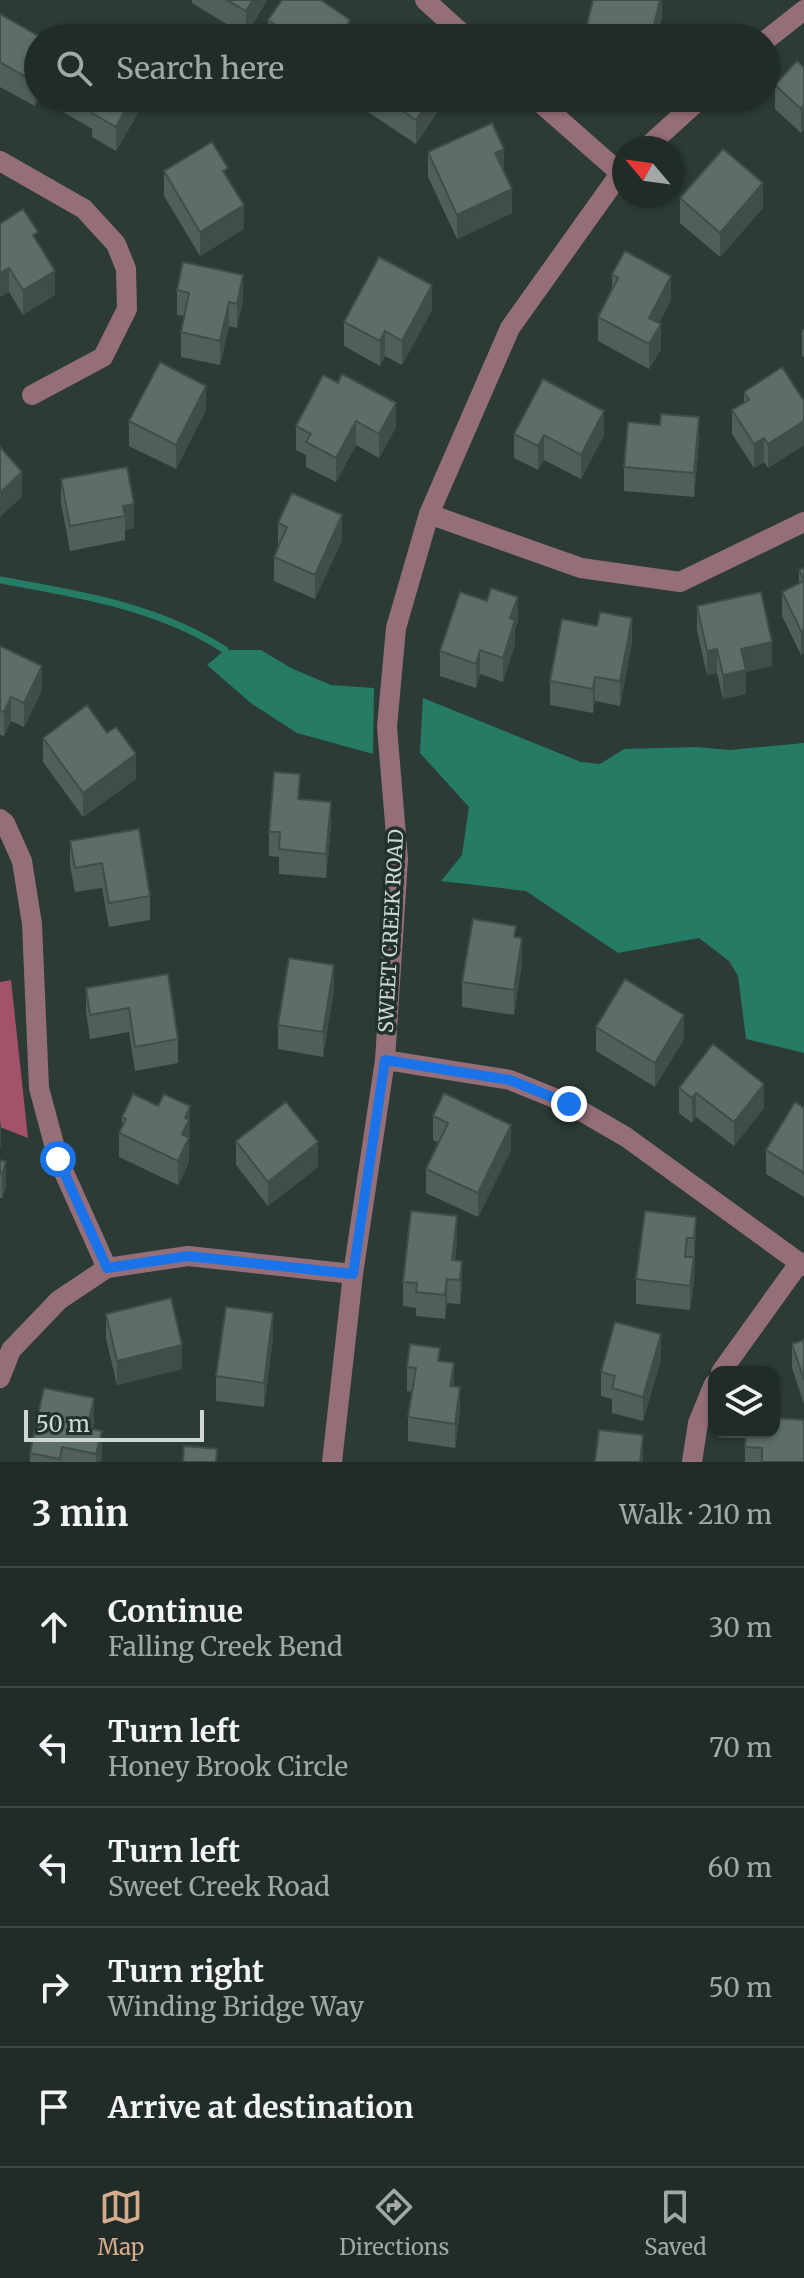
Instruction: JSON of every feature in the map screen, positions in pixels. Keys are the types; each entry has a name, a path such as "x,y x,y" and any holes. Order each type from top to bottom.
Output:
{"street":[{"path":"425,0 452,24"},
{"path":"780,29 804,10"},
{"path":"552,112 612,162"},
{"path":"659,136 686,112"},
{"path":"0,161 84,209 116,244 126,269 127,309 103,357 32,395"},
{"name":"SWEET CREEK ROAD","path":"332,1462 353,1274 385,1060 398,859 387,727 396,628 429,514 510,328 612,183"},
{"path":"429,514 581,568 680,582 804,522"},
{"path":"0,819 5,823 22,861 32,924 39,1088 58,1159 107,1268"},
{"path":"385,1060 510,1080 569,1104 626,1137 802,1264 726,1366"},
{"path":"0,1378 11,1350 59,1300 107,1268 188,1256 353,1274"},
{"path":"692,1462 698,1423 708,1399"}],"shaded area":[{"path":"225,650 261,650 291,668 331,685 374,688 373,754 297,733 252,704 207,665"},
{"path":"423,698 581,762 600,764 624,749 696,747 730,750 804,743 804,1053 746,1039 738,976 729,961 699,938 618,953 526,891 441,881 462,855 469,807 420,753"},
{"path":"11,980 28,1138 0,1127 0,982"}],"building":[{"path":"227,0 253,0 246,11"},
{"path":"282,0 321,0 350,20 347,24 274,24 268,20"},
{"path":"593,0 660,0 654,24 587,24"},
{"path":"0,14 24,28 24,76 0,62"},
{"path":"797,61 804,68 804,105 801,109 780,90 780,80"},
{"path":"93,112 124,112 116,127"},
{"path":"404,112 421,112 416,120"},
{"path":"492,123 504,149 495,153 512,189 457,215 428,152"},
{"path":"212,142 228,168 223,171 244,205 200,232 164,171"},
{"path":"723,149 763,183 720,233 684,202 684,193"},
{"path":"23,209 38,232 33,235 55,271 23,290 9,268 0,273 0,224"},
{"path":"625,251 671,276 649,318 661,324 649,344 598,317 618,278 612,274"},
{"path":"379,257 432,285 402,341 385,331 380,341 344,322"},
{"path":"183,262 243,275 237,304 229,302 220,341 181,332 189,293 177,290"},
{"path":"160,362 206,386 176,445 129,421"},
{"path":"782,367 804,401 804,421 768,444 764,438 754,444 732,410 749,400 744,392"},
{"path":"342,374 396,403 379,434 356,421 336,458 306,442 311,434 296,426 323,375 338,383"},
{"path":"543,379 604,411 581,455 544,435 538,446 514,434"},
{"path":"661,414 699,417 694,473 624,467 628,422 660,425"},
{"path":"0,447 22,472 0,493"},
{"path":"127,467 134,504 123,506 125,516 70,526 61,479"},
{"path":"292,493 342,515 315,575 274,557 287,527 278,523"},
{"path":"804,581 804,630 801,631 782,592"},
{"path":"491,588 518,597 510,618 515,620 503,658 480,650 476,664 440,651 460,592 487,601"},
{"path":"761,592 772,642 741,649 746,670 723,675 717,649 707,651 697,606"},
{"path":"600,612 632,618 620,681 595,677 593,689 550,681 562,619 597,626"},
{"path":"0,646 42,666 24,703 11,697 4,712 0,711"},
{"path":"87,705 107,733 116,727 136,754 83,793 43,738"},
{"path":"274,772 300,774 298,799 331,802 326,854 279,849 280,832 269,832"},
{"path":"139,829 150,896 109,903 102,863 75,868 70,841"},
{"path":"473,919 516,926 514,937 522,938 514,990 462,982"},
{"path":"289,958 334,965 323,1032 278,1025"},
{"path":"168,974 178,1039 135,1047 129,1008 90,1015 86,988"},
{"path":"625,979 684,1015 655,1063 596,1027"},
{"path":"713,1044 764,1084 734,1122 696,1093 692,1098 679,1088"},
{"path":"444,1093 511,1125 478,1193 426,1169 448,1123 433,1116"},
{"path":"133,1094 158,1106 164,1094 190,1106 185,1118 189,1120 182,1134 189,1138 178,1161 119,1133 126,1119 122,1117"},
{"path":"286,1102 318,1142 268,1182 236,1141"},
{"path":"795,1102 804,1108 804,1173 766,1150"},
{"path":"0,1160 6,1162 2,1174 0,1174"},
{"path":"411,1211 457,1216 452,1260 462,1261 460,1280 447,1279 445,1295 416,1292 417,1283 403,1282"},
{"path":"645,1211 696,1217 694,1238 687,1238 685,1257 694,1257 690,1286 636,1279"},
{"path":"171,1298 182,1345 117,1361 106,1314"},
{"path":"226,1307 273,1313 264,1383 216,1376"},
{"path":"615,1322 661,1334 643,1397 612,1388 615,1376 601,1372"},
{"path":"804,1340 804,1380 792,1344"},
{"path":"410,1344 440,1348 438,1361 454,1363 450,1386 460,1387 455,1424 408,1417 416,1368 407,1367"},
{"path":"44,1388 94,1398 87,1428 102,1431 96,1454 62,1447 60,1459 30,1453"},
{"path":"780,1418 804,1420 804,1462 762,1462 762,1448 745,1447 746,1438 780,1438"},
{"path":"599,1430 643,1435 640,1462 595,1462"},
{"path":"184,1446 217,1449 216,1462 183,1462"}],"waterway":[{"path":"0,580 145,612 172,622 225,650"}],"route":[{"path":"58,1159 107,1268 188,1256 353,1274 385,1060 510,1080 569,1104"}]}
